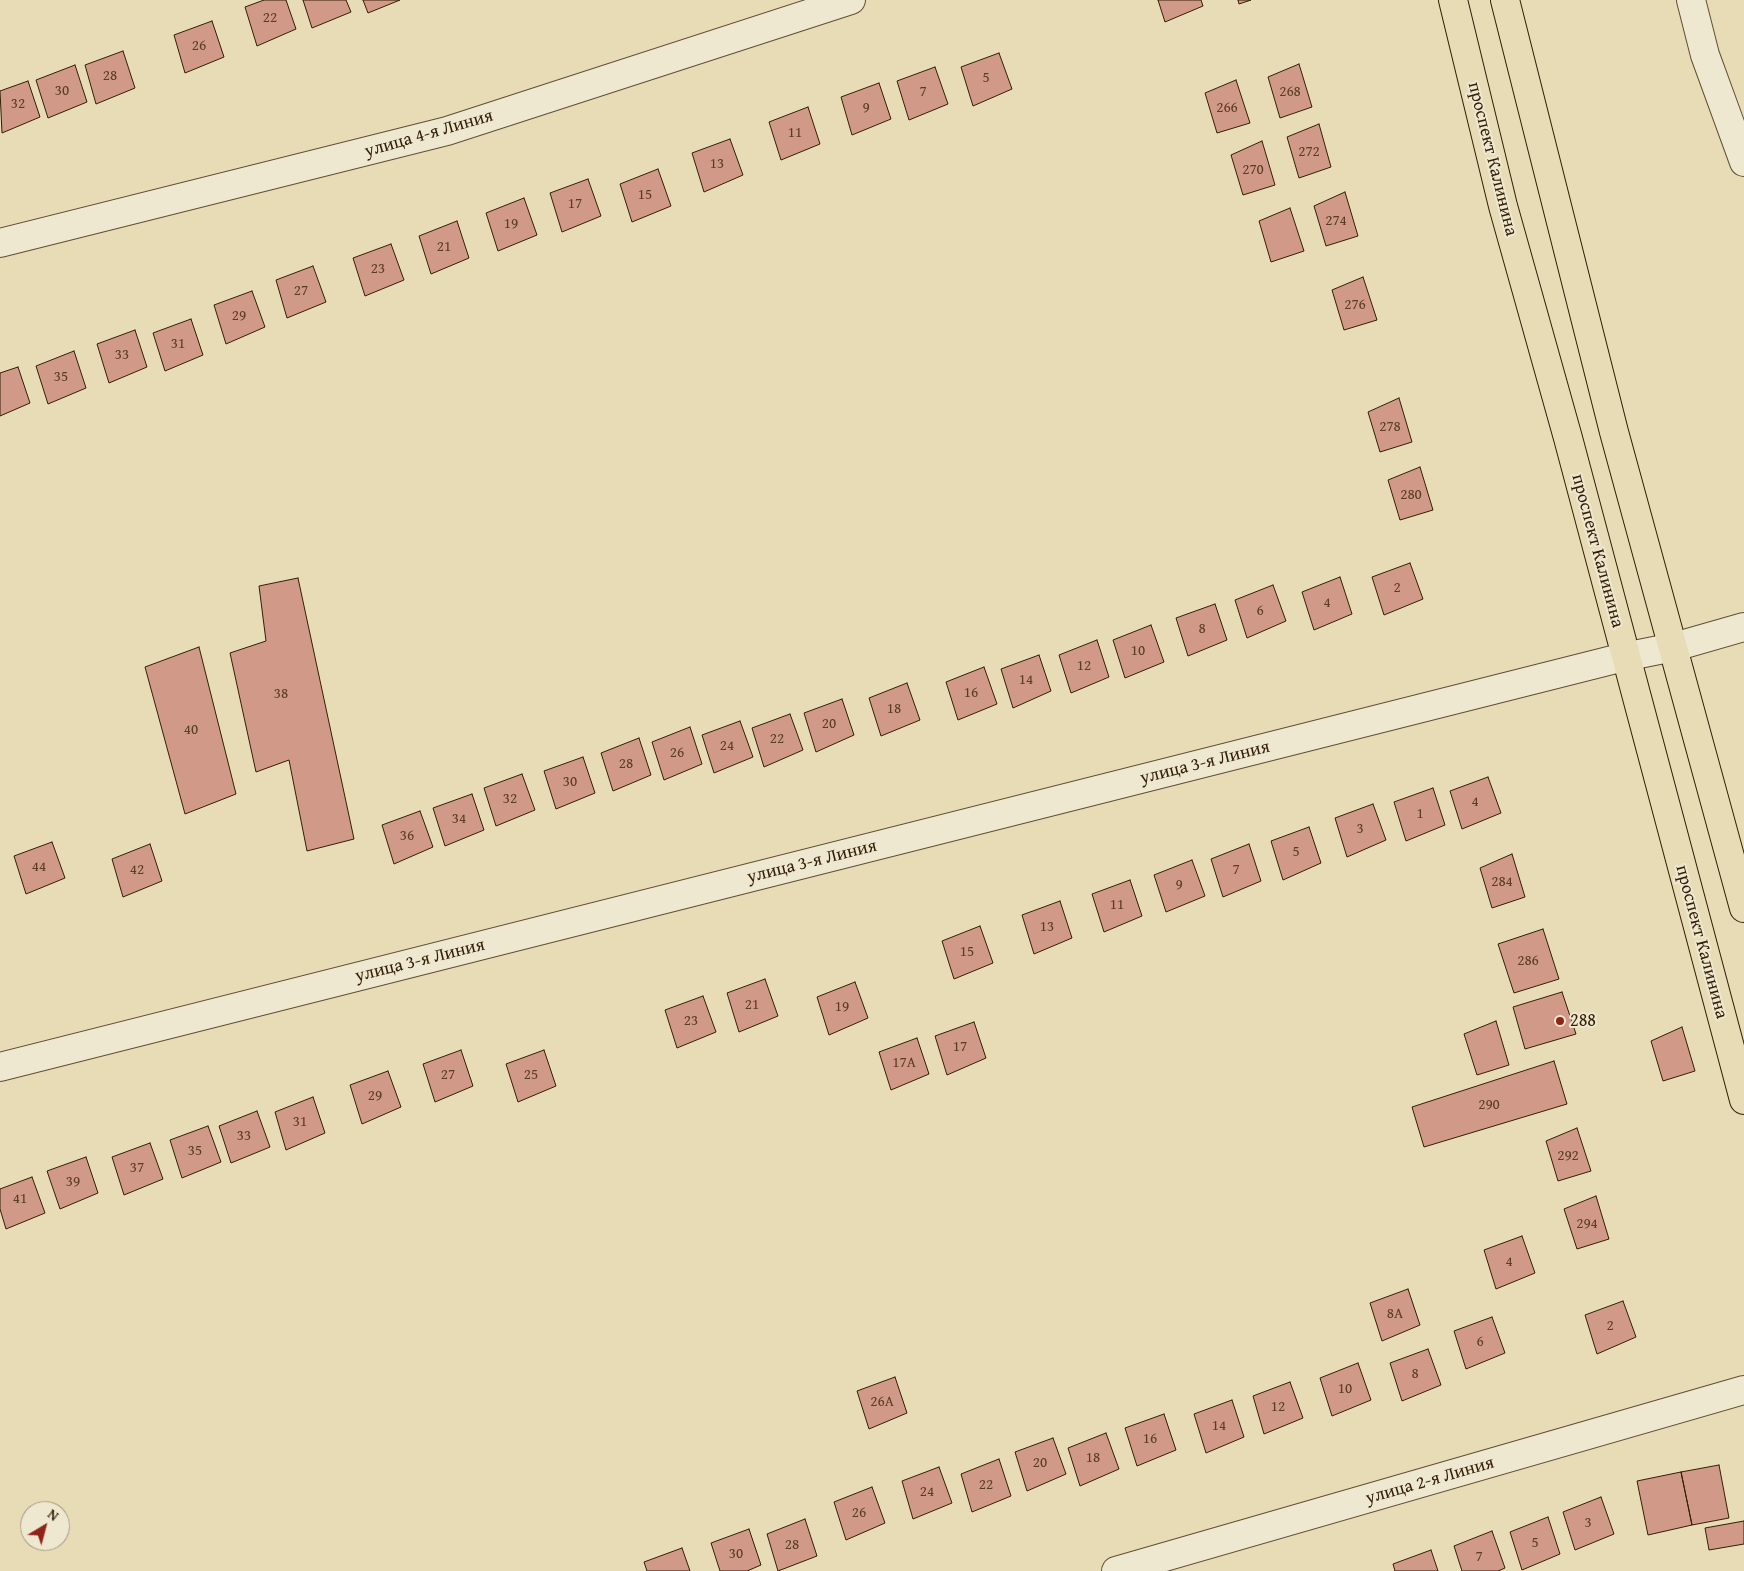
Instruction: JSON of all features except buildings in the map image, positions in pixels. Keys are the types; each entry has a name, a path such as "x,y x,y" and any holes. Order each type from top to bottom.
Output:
{"main road":[{"name":"проспект Калинина","path":"1452,0 1503,206 1568,438 1624,657 1744,1100"},
{"path":"1505,0 1611,423 1674,647 1744,908"}],"street":[{"name":"улица 4-я Линия","path":"0,244 447,131 851,0"},
{"path":"1692,0 1706,54 1744,162"},
{"name":"улица 3-я Линия","path":"0,1067 1624,657 1674,647 1744,627"},
{"name":"улица 2-я Линия","path":"1116,1571 1744,1390"}],"place":[{"name":"288","path":"1560,1021"}]}
